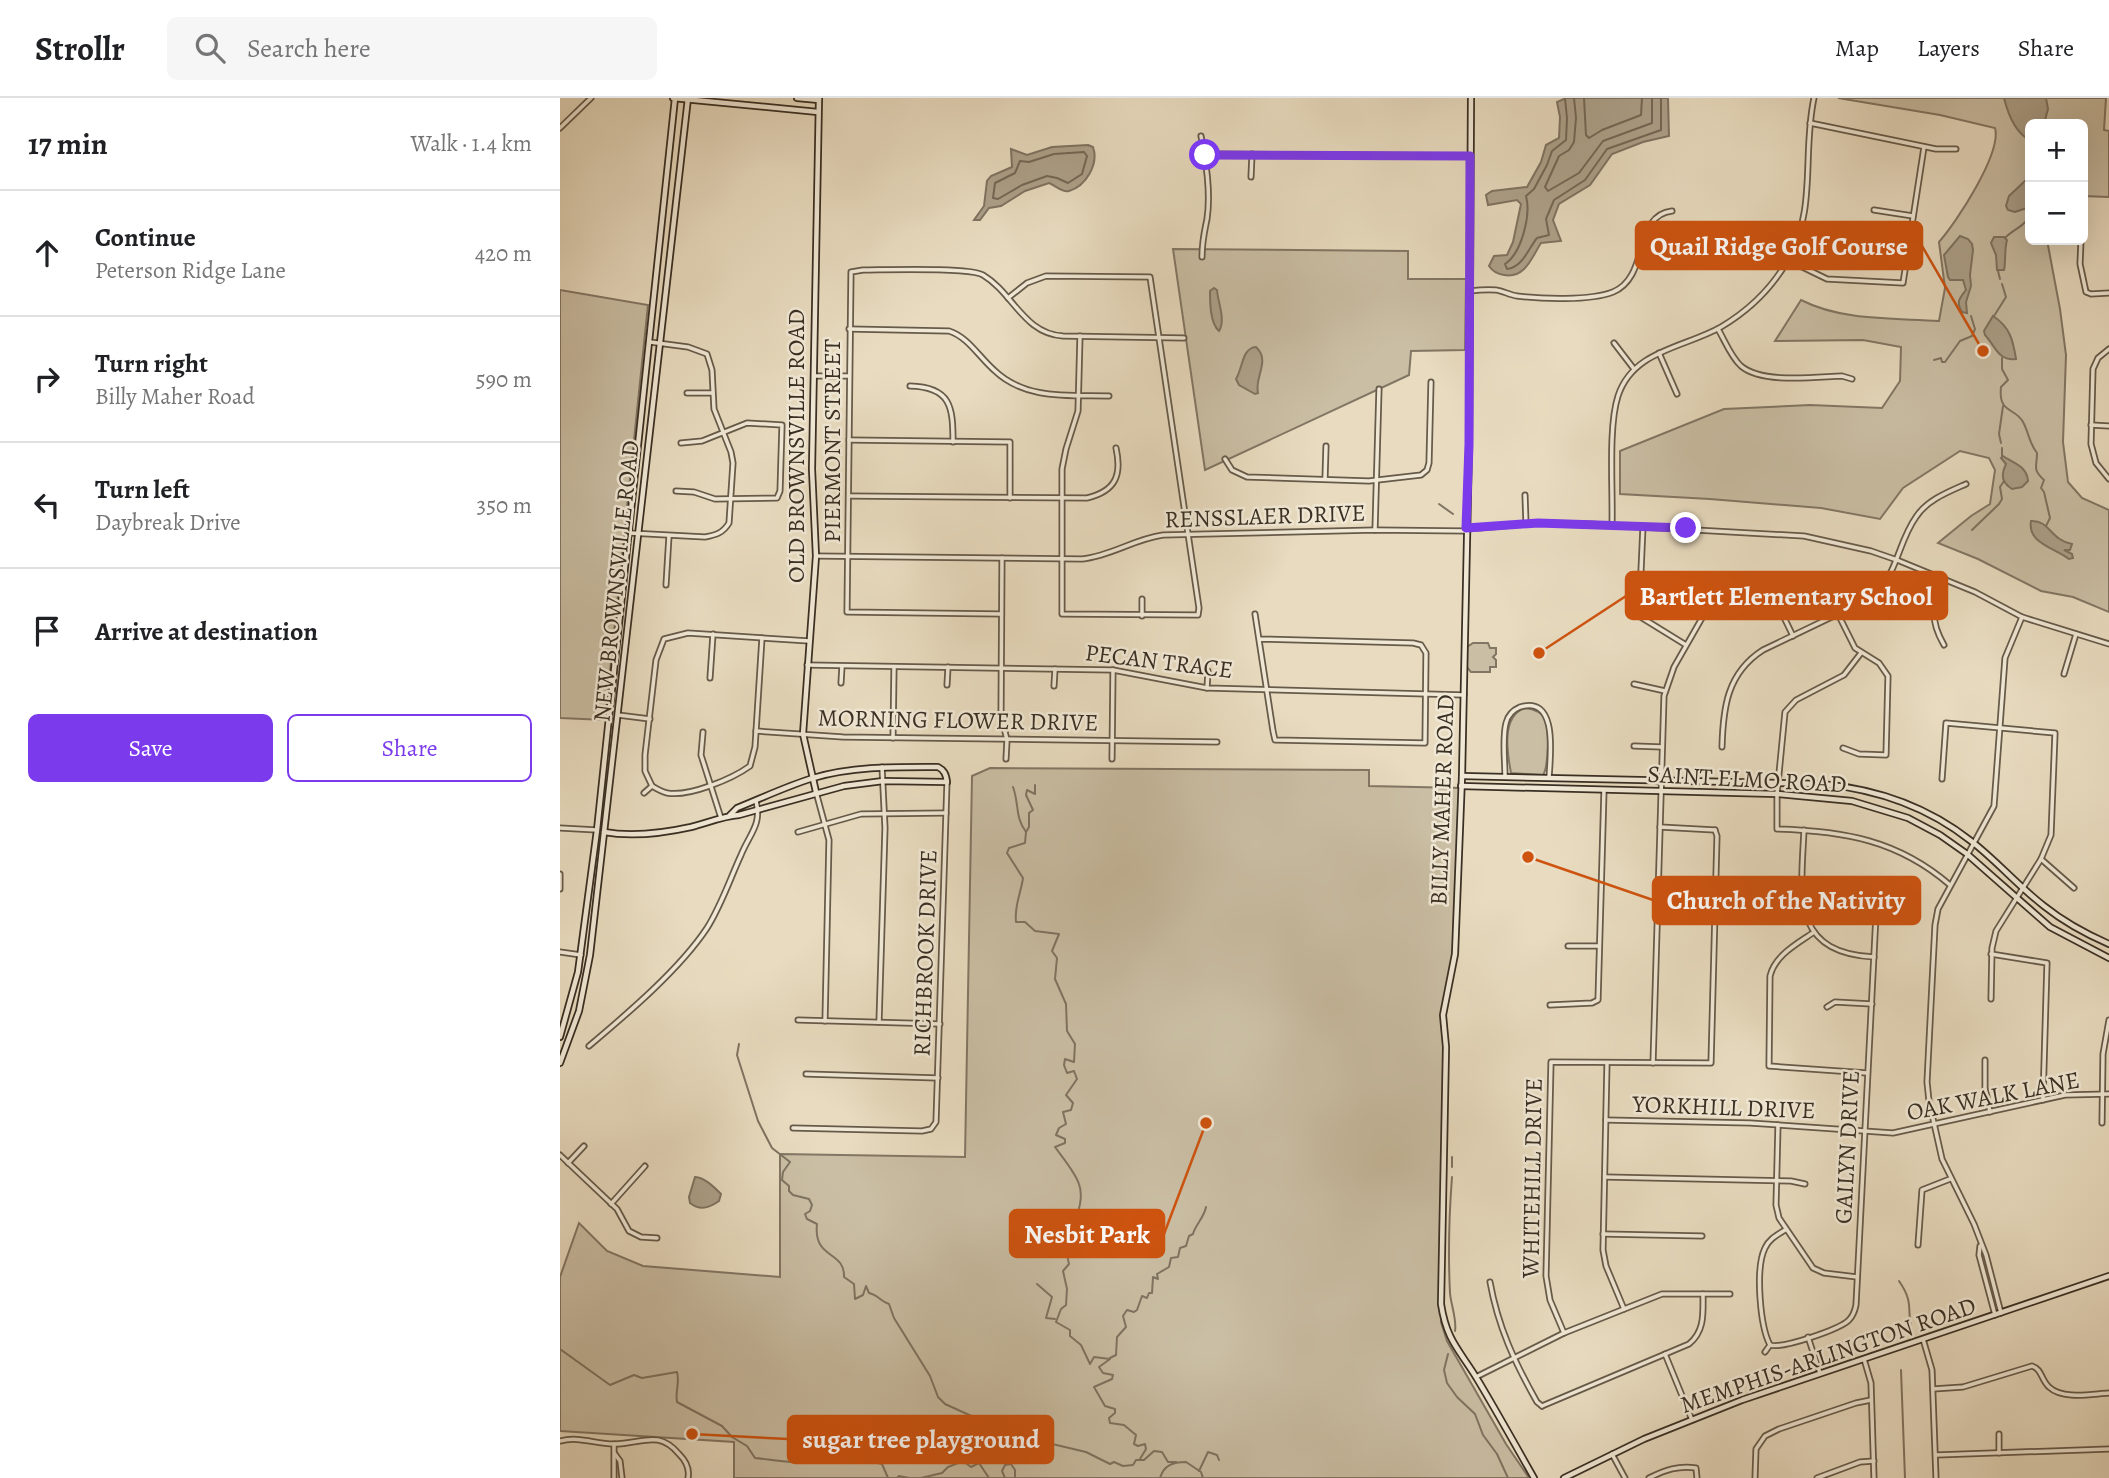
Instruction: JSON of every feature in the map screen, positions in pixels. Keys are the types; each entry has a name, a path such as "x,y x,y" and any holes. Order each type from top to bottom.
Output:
{"main road":[{"path":"674,98 818,112"},
{"name":"NEW BROWNSVILLE ROAD","path":"560,1037 573,996 581,956 597,830 674,98"},
{"path":"797,98 819,99"},
{"name":"BILLY MAHER ROAD","path":"1472,98 1469,445 1462,776 1455,954 1443,1014 1446,1046 1441,1304 1447,1330 1459,1354 1476,1377 1534,1478"},
{"name":"NEW BROWNSVILLE ROAD","path":"560,1063 572,1035 586,978 688,99"},
{"name":"OLD BROWNSVILLE ROAD","path":"816,792 803,734 816,556 812,469 816,376 814,282 819,99"},
{"path":"597,830 649,833 682,829 729,816 740,816 844,786 883,781 947,782 945,773 937,767 855,769 813,778 737,808 729,816"},
{"name":"SAINT ELMO ROAD","path":"1462,776 1822,784 1855,788 1913,807 1934,817 1973,842 2054,914 2109,944"},
{"path":"1508,777 1511,787"},
{"path":"1541,778 1541,788"},
{"name":"SAINT ELMO ROAD","path":"1461,786 1777,794 1852,801 1908,818 1940,835 1967,854 2050,927 2109,958"},
{"path":"1908,818 1913,807"},
{"name":"MEMPHIS-ARLINGTON ROAD","path":"1564,1478 1692,1420 1820,1373 2109,1276"}],"street":[{"path":"560,128 591,98"},
{"path":"1612,524 1615,411 1622,386 1634,369 1659,353 1718,329 1739,315 1763,293 1788,260 1801,231 1808,198 1810,123 1814,98"},
{"path":"1810,123 1924,147 1956,149"},
{"path":"1201,135 1208,177 1202,257"},
{"path":"1788,260 1827,279 1903,283 1924,147"},
{"path":"1251,177 1252,154"},
{"path":"1205,155 1470,156"},
{"path":"1874,210 1913,215"},
{"path":"1469,290 1498,290 1515,296 1592,298 1616,291 1632,275 1646,232 1655,218 1665,211 1672,211"},
{"path":"2081,245 2080,264 2086,292 2109,293"},
{"name":"PIERMONT STREET","path":"1001,614 847,612 849,275 852,270 977,272 1008,298"},
{"path":"1080,336 1076,419 1063,461 1062,614 1142,616 1198,615 1199,607 1158,338 1150,277 1049,276 1027,283 1008,298 1030,322 1042,331 1054,335 1158,338 1184,338"},
{"path":"849,329 953,332 965,340 998,374 1017,387 1041,394 1109,396"},
{"path":"1718,329 1737,362 1751,373 1765,377 1842,376 1852,379"},
{"path":"630,533 705,537 724,530 729,523 732,499 733,463 715,412 708,354 688,347 650,342"},
{"path":"1614,343 1634,369"},
{"path":"2109,349 2098,358 2093,369 2091,425 2093,457 2109,479"},
{"path":"1659,353 1677,394"},
{"path":"816,376 849,376"},
{"path":"1225,459 1232,470 1247,477 1377,480 1428,474 1431,382"},
{"path":"910,386 930,388 946,399 952,410 953,442"},
{"path":"1375,530 1379,388"},
{"path":"687,393 712,393"},
{"path":"676,491 694,492 714,499 732,499 777,498 780,491 782,425 747,423 698,442 681,443"},
{"path":"2091,425 2109,426"},
{"path":"849,440 1010,442 1010,498"},
{"path":"1325,479 1326,446"},
{"path":"849,496 1090,498 1110,487 1119,469 1116,447"},
{"path":"1722,747 1725,702 1743,668 1759,653 1878,592 1889,578 1909,528 1918,513 1930,502 1966,484"},
{"path":"1525,495 1526,524"},
{"name":"RENSSLAER DRIVE","path":"816,556 1061,559 1101,556 1153,537 1466,530 1526,524 1612,524 1804,536 1871,551 1897,560 1975,592 2022,617 2109,644"},
{"path":"1643,526 1639,616 1686,646"},
{"path":"666,585 669,536"},
{"path":"1002,558 1001,715 1007,740 1006,759"},
{"path":"1944,645 1934,626 1933,615 1946,580"},
{"path":"1653,1063 1665,691 1702,618 1705,592"},
{"path":"1768,593 1778,605 1793,636"},
{"path":"1142,599 1142,616"},
{"path":"1255,614 1275,740 1425,743 1426,653 1421,645 1259,639"},
{"path":"1839,614 1853,644 1861,653 1881,664 1889,679 1885,755 1854,753 1843,748"},
{"path":"1998,1314 1979,1255 1980,1244 1974,1224 1942,1159 1927,1082 1938,909 1994,806 2005,658 2022,617"},
{"path":"762,638 756,732 750,766 710,786 677,794 664,793 652,786 645,771 645,763 656,660 664,639 680,634 713,634 809,641"},
{"path":"710,678 713,634"},
{"path":"2064,674 2076,634"},
{"path":"1861,653 1844,675 1796,700 1786,710 1777,794 1777,829 1844,834 1879,843 1916,860 1950,885"},
{"name":"PECAN TRACE","path":"807,665 1113,670 1207,688 1464,695"},
{"path":"841,683 842,666"},
{"path":"893,738 894,667"},
{"path":"947,685 948,667"},
{"path":"1054,686 1055,668"},
{"path":"1112,759 1113,670"},
{"path":"1207,688 1208,671"},
{"path":"1634,684 1665,691"},
{"path":"1508,777 1507,719 1515,709 1528,706 1542,711 1549,722 1549,778"},
{"path":"618,715 649,719"},
{"path":"1942,779 1946,723 2056,733 2052,831 2041,859 1998,926 1991,954 1991,999"},
{"path":"703,732 701,755 721,818"},
{"name":"MORNING FLOWER DRIVE","path":"756,732 842,737 1217,742"},
{"path":"1634,746 1662,747"},
{"path":"879,1022 884,813 882,767"},
{"name":"RICHBROOK DRIVE","path":"793,1128 922,1131 929,1130 935,1124 947,782"},
{"path":"644,793 652,786"},
{"path":"1550,1005 1597,1002 1604,790"},
{"path":"816,792 826,825 829,847 825,1021"},
{"path":"589,1046 653,988 708,927 747,840 758,822 756,801"},
{"path":"798,832 856,814 946,813"},
{"path":"1624,1309 1605,1263 1603,1234 1607,1062 1711,1063 1716,829 1660,827"},
{"path":"560,828 597,830"},
{"path":"1804,830 1803,895 1805,914 1814,932 1840,952 1874,957"},
{"path":"2041,859 2074,888"},
{"path":"560,874 560,889"},
{"path":"1773,894 1803,895"},
{"name":"GAILYN DRIVE","path":"1770,1345 1781,1346 1839,1327 1849,1320 1856,1305 1876,911 1872,903 1862,897"},
{"path":"1814,932 1779,958 1773,967 1770,976 1769,1066 1868,1073"},
{"path":"1568,946 1599,946"},
{"path":"560,952 581,956"},
{"path":"1991,954 2047,963 2043,1100"},
{"path":"1827,1007 1835,1003 1872,1004"},
{"path":"798,1020 940,1024"},
{"path":"2102,1123 2103,1054 2109,1020"},
{"path":"1985,1060 1985,1088 1990,1112"},
{"name":"WHITEHILL DRIVE","path":"1564,1333 1550,1300 1546,1279 1551,1062 1607,1062"},
{"path":"806,1074 938,1077"},
{"name":"OAK WALK LANE","path":"1884,1132 1893,1133 2065,1095 2109,1094"},
{"name":"YORKHILL DRIVE","path":"1605,1120 1778,1125 1884,1132"},
{"path":"1778,1125 1777,1213 1785,1230 1813,1268 1824,1273 1857,1277"},
{"path":"568,1163 584,1146"},
{"path":"560,1155 617,1209 629,1231 642,1237 657,1238"},
{"path":"611,1204 645,1166"},
{"path":"1605,1177 1805,1184"},
{"path":"1918,1245 1922,1190 1950,1179"},
{"path":"1765,1352 1770,1345 1760,1315 1762,1257 1771,1239 1785,1230"},
{"path":"1603,1234 1702,1236"},
{"path":"1490,1282 1498,1318 1513,1359 1541,1408 1689,1344 1697,1336 1703,1321 1703,1294"},
{"path":"1476,1377 1564,1333 1666,1293 1730,1294"},
{"path":"1808,1337 1820,1373"},
{"path":"1923,1339 1931,1364 1936,1478"},
{"path":"1665,1354 1692,1420"},
{"path":"1864,1359 1870,1379 1874,1478"},
{"path":"2036,1366 2038,1361"},
{"path":"1933,1389 1963,1387 2028,1366 2036,1366"},
{"path":"2036,1366 2047,1385 2060,1393 2109,1393"},
{"path":"1755,1478 1757,1447 1770,1433 1871,1400"},
{"path":"1999,1434 1999,1453"},
{"path":"560,1441 580,1438 614,1444 660,1438 673,1446 684,1460 689,1469 688,1478"},
{"path":"614,1444 614,1478"},
{"path":"1936,1455 2109,1449"},
{"path":"615,1454 620,1461 622,1478"},
{"path":"1612,1454 1625,1478"},
{"path":"1816,1478 1860,1462 1874,1461"},
{"path":"1649,1478 1675,1468 1696,1468 1698,1478"}],"shaded area":[{"path":"1838,98 2106,98 2104,130 2109,131 2109,197 2088,196 2088,119 2025,119 2025,245 2048,245 2060,309 2066,355 2063,442 2068,482 2082,498 2109,510 2109,612 2073,597 2041,591 1978,559 1938,543 1990,504 1995,470 1989,458 1960,451 1903,488 1880,519 1821,508 1620,494 1620,451 1724,409 1810,405 1882,408 1900,381 1901,347 1863,340 1775,341 1801,300 1833,312 1851,315 1939,321 1945,288 1939,242 1976,187 1992,154 1995,139 1995,128 1940,115"},
{"path":"1173,249 1408,251 1408,279 1466,279 1465,350 1411,351 1409,375 1205,470"},
{"path":"560,290 648,305 605,720 560,718"},
{"path":"1473,643 1488,643 1490,648 1496,648 1493,657 1496,667 1490,667 1490,672 1471,672 1467,667 1467,647"},
{"path":"1525,708 1539,712 1547,724 1547,757 1543,775 1511,773 1507,736 1512,719 1517,712"},
{"path":"990,768 1369,770 1369,786 1462,788 1454,960 1444,1010 1447,1119 1441,1322 1447,1341 1506,1444 1529,1478 734,1478 734,1442 560,1431 560,1277 579,1223 607,1251 643,1266 780,1277 780,1154 965,1157 972,776"}],"water":[{"path":"1566,98 1668,98 1669,136 1643,142 1612,154 1590,185 1559,204 1553,220 1561,241 1541,243 1527,266 1517,274 1497,273 1489,266 1494,256 1507,255 1513,242 1521,204 1517,200 1488,205 1486,195 1492,191 1527,187 1541,162 1546,145 1559,138 1560,117 1557,102"},
{"path":"2004,98 2046,98 2048,109 2045,119 2025,119 2025,137 2010,116"},
{"path":"1052,147 1093,147 1093,167 1086,179 1075,188 1064,191 1049,183 1025,191 1001,206 989,208 980,220 974,220 984,206 987,181 991,176 1012,167 1011,149 1027,155"},
{"path":"2025,181 2025,209 2015,212 2008,210 2006,206 2009,196"},
{"path":"1960,236 1968,239 1973,250 1967,313 1962,312 1959,303 1966,290 1963,280 1950,280 1944,255"},
{"path":"1994,237 2004,237 2007,240 2004,270 1997,270 1996,255 1991,243"},
{"path":"1214,288 1217,290 1222,317 1219,331 1211,313 1210,291"},
{"path":"1993,316 2010,334 2016,359 2001,355 1985,335 1984,331"},
{"path":"1256,347 1262,363 1258,393 1255,394 1239,385 1236,379 1245,354"},
{"path":"2003,456 2025,472 2028,481 2022,487 2012,489 2004,481 2006,464 2001,458"},
{"path":"2031,521 2042,524 2059,539 2072,544 2070,550 2064,550 2072,554 2073,558 2069,559 2038,540 2033,535"},
{"path":"695,1177 705,1181 721,1194 719,1201 704,1208 690,1203 689,1197"}],"waterway":[{"path":"2005,238 2025,222"},
{"path":"1998,271 2000,279"},
{"path":"1994,316 2006,297 2002,284"},
{"path":"1934,360 1941,358 1942,362 1945,362 1960,341 1972,336 1975,329 1971,316"},
{"path":"2002,358 2002,369 2008,380 2001,387 2002,402 2020,417 2037,453 2036,465 2044,480 2041,488 2050,518 2046,526"},
{"path":"2001,443 1999,434 2003,406"},
{"path":"2002,448 2002,456"},
{"path":"1972,530 1999,504 2002,499 2000,487 2004,481"},
{"path":"1439,504 1453,514"},
{"path":"1026,832 1029,827 1029,813 1033,810 1026,795 1027,790 1035,794 1035,785"},
{"path":"1013,787 1020,821 1026,832 1025,843 1009,848 1007,853 1023,878 1016,922 1025,922 1035,931 1059,934 1052,951 1057,958 1055,979 1066,1004 1067,1031 1075,1044 1074,1062 1065,1059 1064,1065 1067,1073 1074,1071 1077,1079 1066,1095 1073,1103 1071,1110 1063,1112 1066,1124 1059,1128 1056,1135 1065,1139 1065,1143 1055,1147 1075,1175 1081,1194 1068,1244 1069,1264 1063,1271 1067,1289 1066,1305 1061,1309 1056,1322 1070,1330 1070,1336 1081,1345 1090,1364 1094,1357 1110,1359 1099,1367 1103,1373 1113,1375 1112,1379 1094,1387 1105,1406 1115,1409 1115,1413 1109,1418 1110,1423 1124,1425 1136,1435 1134,1444 1145,1444 1146,1449 1140,1459"},
{"path":"739,1044 737,1055 758,1121 772,1148 790,1162 783,1172 782,1180 793,1195 809,1199 812,1205 810,1211 805,1214 807,1219 817,1224 820,1244 840,1262 844,1277 854,1284 855,1299 863,1295 866,1286 869,1293 889,1304 894,1318 930,1376 938,1397 945,1404 989,1424 989,1428 995,1431 998,1429 1005,1435 1010,1435 1012,1428 1022,1429 1035,1443 1043,1446 1048,1443 1086,1452 1110,1464 1114,1462 1123,1466 1133,1465 1136,1460 1144,1460 1154,1451 1162,1452 1168,1462 1176,1462"},
{"path":"1452,1157 1452,1167"},
{"path":"1452,1177 1449,1264 1455,1331"},
{"path":"1110,1358 1116,1355 1117,1337 1126,1327 1123,1316 1127,1310 1137,1310 1142,1296 1147,1298 1149,1293 1152,1293 1153,1277 1158,1279 1157,1274 1169,1267 1171,1258 1178,1257 1180,1248 1186,1246 1206,1207"},
{"path":"1899,1281 1909,1301 1912,1332"},
{"path":"1037,1284 1052,1297 1046,1318 1055,1319"},
{"path":"560,1349 610,1385 634,1375 642,1378 677,1372 677,1402 722,1426 732,1437 747,1446 755,1458 803,1461 815,1455 824,1441 829,1441 856,1460 869,1457 873,1462 882,1464 888,1478"},
{"path":"1448,1354 1444,1370 1447,1383 1475,1414 1483,1435 1497,1454 1508,1478"},
{"path":"1901,1370 1905,1478"},
{"path":"1199,1471 1208,1452 1217,1455 1219,1460"},
{"path":"921,1478 942,1473 948,1467 963,1461 971,1467 979,1463 989,1478"},
{"path":"1160,1478 1170,1465 1186,1462 1201,1472 1203,1478"},
{"path":"1005,1478 1002,1471 1005,1465 1011,1464 1015,1470 1015,1478"},
{"path":"897,1478 909,1478"}],"place":[{"name":"Quail Ridge Golf Course","path":"1983,351"},
{"name":"Bartlett Elementary School","path":"1539,653"},
{"name":"Church of the Nativity","path":"1528,857"},
{"name":"Nesbit Park","path":"1206,1123"},
{"name":"sugar tree playground","path":"692,1434"}],"route":[{"path":"1205,155 1470,156 1469,445 1466,528 1482,529 1538,523 1686,528"}]}
